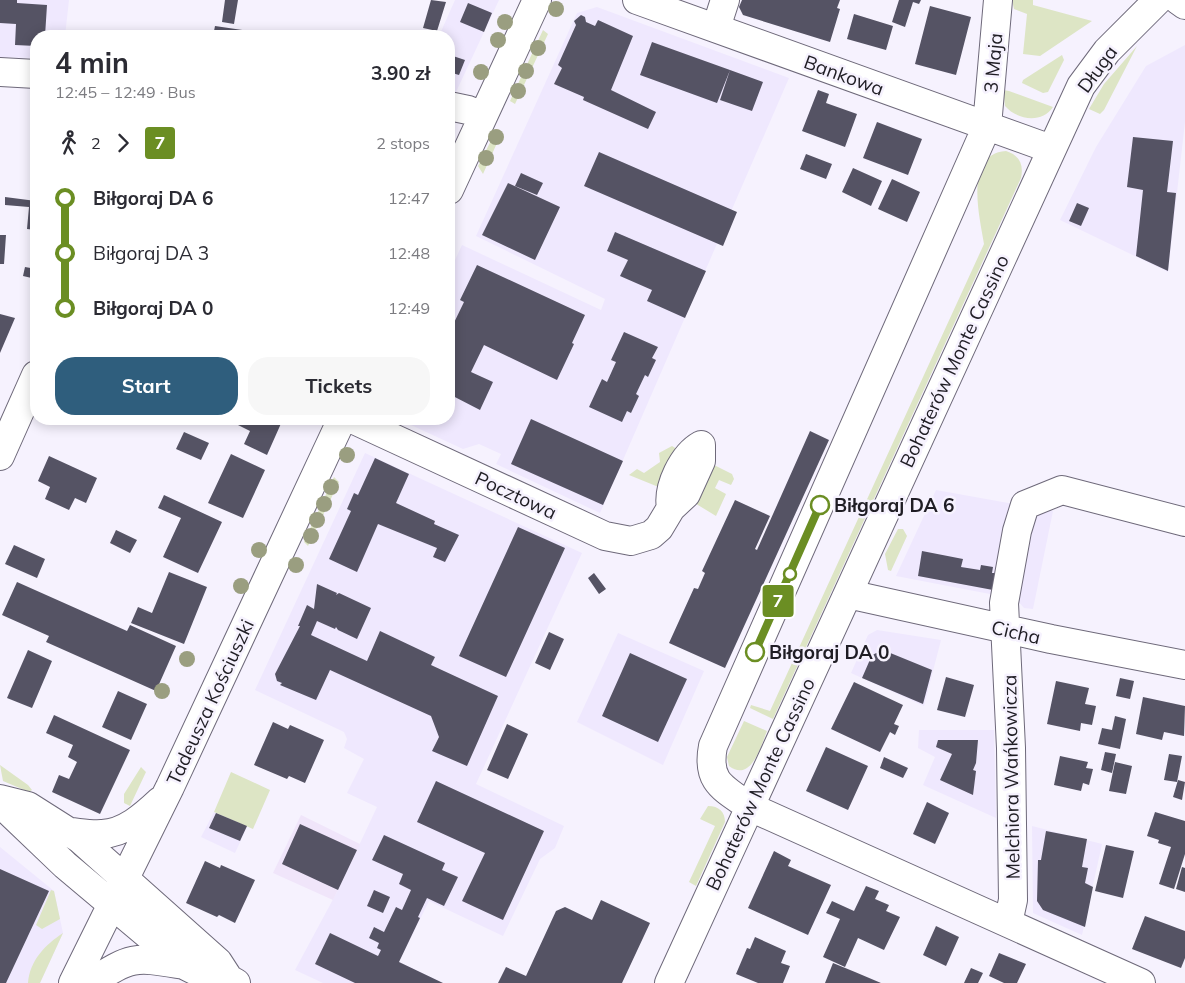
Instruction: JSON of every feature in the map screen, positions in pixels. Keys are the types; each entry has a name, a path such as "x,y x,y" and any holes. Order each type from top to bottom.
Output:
{"street":[{"path":"455,177 537,0"},
{"name":"Bankowa","path":"637,0 1052,149"},
{"path":"716,28 725,0"},
{"name":"3 Maja","path":"750,807 718,783 711,770 713,746 987,126 998,0"},
{"name":"Długa","path":"1052,149 1082,86 1093,68 1120,37 1158,0"},
{"path":"1178,0 1185,5"},
{"path":"0,72 30,74"},
{"path":"455,107 483,116"},
{"name":"Bohaterów Monte Cassino","path":"669,983 1052,149"},
{"path":"4,441 30,387"},
{"name":"Tadeusza Kościuszki","path":"73,983 165,797 339,425"},
{"name":"Pocztowa","path":"365,425 612,539 631,542 651,535 663,523 671,508"},
{"name":"Melchiora Wańkowicza","path":"1008,923 1013,900 1012,748 1004,603 1017,532 1025,505 1062,490 1185,522"},
{"name":"Cicha","path":"848,594 1005,630 1185,665"},
{"path":"70,832 99,835 113,832 140,819 165,797"},
{"path":"0,798 28,806 70,832 125,877 218,962 232,981"},
{"path":"0,803 52,853 184,964 208,977 232,981"},
{"path":"750,807 1141,983"},
{"path":"90,983 118,964 134,959 152,959 184,964"}],"shaded area":[{"path":"0,0 69,0 66,30 30,30 30,58 0,57"},
{"path":"455,0 499,0 456,92 455,30 442,30"},
{"path":"597,7 789,78 600,513 496,464 501,454 479,444 463,449 411,425 455,425 455,260 462,245 601,310 605,299 476,236 577,13"},
{"path":"1185,45 1185,122 1168,272 1060,220 1096,147 1146,66"},
{"path":"365,453 582,553 476,784 564,826 555,848 540,859 503,936 429,901 399,962 443,983 323,983 295,970 338,890 377,807 347,793 364,759 344,748 347,739 344,732 255,690"},
{"path":"936,490 1053,511 1033,609 1024,608 1016,599 896,576"},
{"path":"877,630 941,640 924,706 851,673 868,635"},
{"path":"618,633 704,671 663,765 577,722"},
{"path":"919,730 994,730 996,818 923,785 935,757 918,748"},
{"path":"214,812 247,827 235,853 201,837"},
{"path":"301,815 360,844 333,900 273,873"},
{"path":"1032,826 1102,844 1082,935 1033,913"},
{"path":"0,847 54,891 63,933 40,983 0,983"}],"green space":[{"path":"1012,0 1033,0 1033,5 1092,21 1040,56 1023,54 1027,14 1014,9"},
{"path":"543,30 548,34 515,104 510,101"},
{"path":"1137,46 1104,110 1100,114 1089,109 1104,84"},
{"path":"1062,55 1064,60 1048,92 1043,93 1022,83 1023,80"},
{"path":"1003,90 1053,107 1043,116 1036,118 1023,117 1010,111 1005,106"},
{"path":"497,129 502,132 483,174 478,166"},
{"path":"1006,151 1020,161 1022,168 1021,178 773,719 750,708 751,705 770,711 984,244 978,204 977,189 979,175 984,163 993,155"},
{"path":"672,446 677,449 661,488 629,475 637,469 644,473 660,462 659,453"},
{"path":"714,465 732,474 734,479 731,485 719,480 715,488 726,494 716,516 693,502 709,466"},
{"path":"334,477 339,482 308,546 304,542"},
{"path":"898,529 903,529 907,536 891,571 888,570 885,554"},
{"path":"744,721 767,731 754,760 743,770 737,770 729,766 727,757"},
{"path":"0,765 32,790 29,792 3,781"},
{"path":"141,767 146,772 130,806 124,803 124,794"},
{"path":"231,772 270,790 253,829 214,812"},
{"path":"708,806 721,810 725,822 696,886 689,882 715,826 700,819"},
{"path":"51,890 54,891 60,919 42,929 36,925"},
{"path":"63,933 40,983 28,983 35,960 50,943"}],"building":[{"path":"0,0 17,0 17,3 47,5 45,30 30,30 30,46 15,45 16,24 0,23"},
{"path":"225,0 238,0 234,24 222,22"},
{"path":"431,0 446,2 437,30 423,28"},
{"path":"742,0 840,0 837,8 840,9 830,42 743,15 739,7"},
{"path":"899,0 921,0 919,4 913,2 905,27 892,22"},
{"path":"468,3 492,13 484,32 460,22"},
{"path":"930,6 971,17 956,75 915,64"},
{"path":"854,14 893,26 886,50 847,39"},
{"path":"581,15 585,17 586,22 595,26 598,20 633,36 611,90 656,112 648,129 583,100 584,97 554,84 562,68 558,65 576,25 574,21"},
{"path":"215,26 242,30 214,30"},
{"path":"652,42 730,70 717,103 640,75"},
{"path":"455,57 465,60 459,75 455,74"},
{"path":"730,70 763,82 752,111 720,100"},
{"path":"818,90 829,94 826,103 857,114 845,147 802,131"},
{"path":"877,122 922,139 908,175 863,158"},
{"path":"1133,137 1173,141 1167,192 1176,193 1168,271 1136,256 1143,190 1127,187"},
{"path":"599,152 737,212 723,246 584,186"},
{"path":"806,154 832,164 826,179 800,169"},
{"path":"853,168 882,181 871,206 842,192"},
{"path":"521,173 543,183 537,195 515,186"},
{"path":"892,179 920,192 907,222 878,209"},
{"path":"508,183 560,207 535,260 482,235"},
{"path":"5,197 30,200 30,229 27,229 29,207 5,205"},
{"path":"1077,203 1089,208 1081,226 1069,221"},
{"path":"615,232 706,271 685,318 647,301 652,290 620,276 628,260 607,251"},
{"path":"0,235 6,235 4,264 0,264"},
{"path":"477,265 585,315 557,380 484,345 471,372 493,382 480,410 455,397 455,321 464,302 460,300"},
{"path":"25,267 30,268 30,278 23,276"},
{"path":"0,314 15,318 0,353"},
{"path":"624,332 658,347 652,358 656,360 648,377 645,375 636,394 639,396 631,413 627,411 622,422 589,407 602,379 607,382 616,362 611,360"},
{"path":"531,419 623,461 603,505 511,464"},
{"path":"238,425 280,425 267,455 244,444 250,431"},
{"path":"810,431 829,440 725,668 669,643 694,588 698,589 705,573 702,571 735,500 770,516 755,549 757,550"},
{"path":"184,432 209,443 201,460 176,449"},
{"path":"231,454 265,470 243,518 208,503"},
{"path":"49,456 97,478 86,503 75,498 69,510 45,499 50,487 38,481"},
{"path":"375,458 409,474 396,503 435,521 434,524 459,535 445,562 433,557 437,548 378,524 357,572 329,559 351,511 347,509 354,493 358,495"},
{"path":"164,495 222,522 198,573 163,557 181,518 158,508"},
{"path":"518,527 565,548 506,677 459,656"},
{"path":"116,530 137,540 130,553 110,543"},
{"path":"14,545 45,559 37,578 5,564"},
{"path":"922,551 963,559 961,567 980,570 981,565 993,567 992,573 996,573 993,590 918,576"},
{"path":"169,572 207,587 184,644 131,623 138,607 152,613"},
{"path":"594,573 606,589 599,594 588,578"},
{"path":"17,582 127,631 130,625 176,646 156,691 46,642 49,636 2,615"},
{"path":"317,584 337,593 336,595 339,593 371,608 357,639 338,630 336,627 335,629 317,621 311,635 367,661 380,631 435,657 431,665 498,696 467,766 432,751 439,737 431,716 330,670 316,700 280,685 282,683 277,681 275,674 300,626 298,626 307,605 314,609"},
{"path":"549,632 564,639 550,670 535,663"},
{"path":"28,650 52,661 32,708 7,698"},
{"path":"883,650 932,670 923,704 862,678 872,655"},
{"path":"630,653 687,679 658,742 602,716"},
{"path":"946,677 974,685 965,717 937,710"},
{"path":"1120,678 1134,681 1130,699 1116,696"},
{"path":"1056,681 1089,688 1085,704 1096,706 1092,725 1081,723 1080,731 1047,724"},
{"path":"854,682 903,705 894,724 899,726 895,735 890,732 880,752 831,729"},
{"path":"118,691 147,704 131,740 102,727"},
{"path":"1143,697 1185,706 1184,736 1164,732 1162,740 1136,734"},
{"path":"54,715 130,750 100,814 52,792 59,775 69,779 77,762 68,757 73,745 46,733"},
{"path":"1115,716 1126,719 1120,749 1098,744 1102,728 1112,730"},
{"path":"273,722 288,729 290,725 324,740 305,783 289,776 287,779 254,765"},
{"path":"507,724 528,734 508,779 487,770"},
{"path":"938,740 978,740 976,763 973,770 976,771 973,795 940,780 952,754 936,747"},
{"path":"826,747 868,766 848,810 806,791"},
{"path":"1105,752 1116,754 1112,773 1101,770"},
{"path":"1169,754 1182,756 1177,782 1164,780"},
{"path":"1060,756 1088,762 1086,768 1093,769 1089,785 1083,783 1081,791 1054,785"},
{"path":"884,757 908,768 903,778 880,768"},
{"path":"1115,762 1132,766 1126,794 1109,791"},
{"path":"1178,780 1185,782 1182,800 1173,797"},
{"path":"436,781 544,831 503,920 462,901 485,853 417,822"},
{"path":"927,802 949,813 935,844 913,834"},
{"path":"1155,812 1185,821 1185,854 1174,889 1159,884 1171,847 1158,843 1159,840 1147,836"},
{"path":"216,813 247,826 240,841 209,828"},
{"path":"300,824 357,850 338,890 282,864"},
{"path":"1046,831 1087,839 1082,867 1088,868 1085,883 1093,887 1085,927 1043,910 1037,901 1038,860 1041,860"},
{"path":"384,835 445,863 442,870 458,877 444,906 427,898 418,917 420,918 399,962 443,983 355,983 315,964 330,933 378,956 381,950 377,948 379,943 369,938 374,927 384,932 396,907 402,910 411,890 399,884 403,874 372,860"},
{"path":"1106,845 1134,851 1123,898 1095,891"},
{"path":"774,851 791,860 788,866 831,885 808,935 748,908"},
{"path":"205,861 220,868 221,865 255,880 235,923 186,903"},
{"path":"1182,867 1185,868 1185,892 1176,889"},
{"path":"0,869 49,891 6,983 0,983"},
{"path":"866,886 879,891 875,899 889,905 886,911 900,917 884,950 858,938 845,967 823,957 840,919 826,913 832,901 854,911"},
{"path":"374,890 390,897 383,913 367,906"},
{"path":"601,900 650,923 622,983 498,983 506,967 526,976 556,911 565,907 592,920"},
{"path":"1145,916 1185,931 1185,958 1181,968 1132,949"},
{"path":"936,926 959,937 946,966 923,955"},
{"path":"755,937 786,951 781,963 790,966 783,983 758,983 736,974 747,948 750,949"},
{"path":"999,953 1026,964 1017,983 1004,983 989,976"},
{"path":"833,963 855,972 881,983 825,983"},
{"path":"971,968 983,973 978,983 964,983"}],"bus line":[{"name":"7","path":"755,652 820,505"}],"place":[{"name":"Biłgoraj DA 6","path":"820,505"},
{"name":"Biłgoraj DA 0","path":"755,652"}]}
